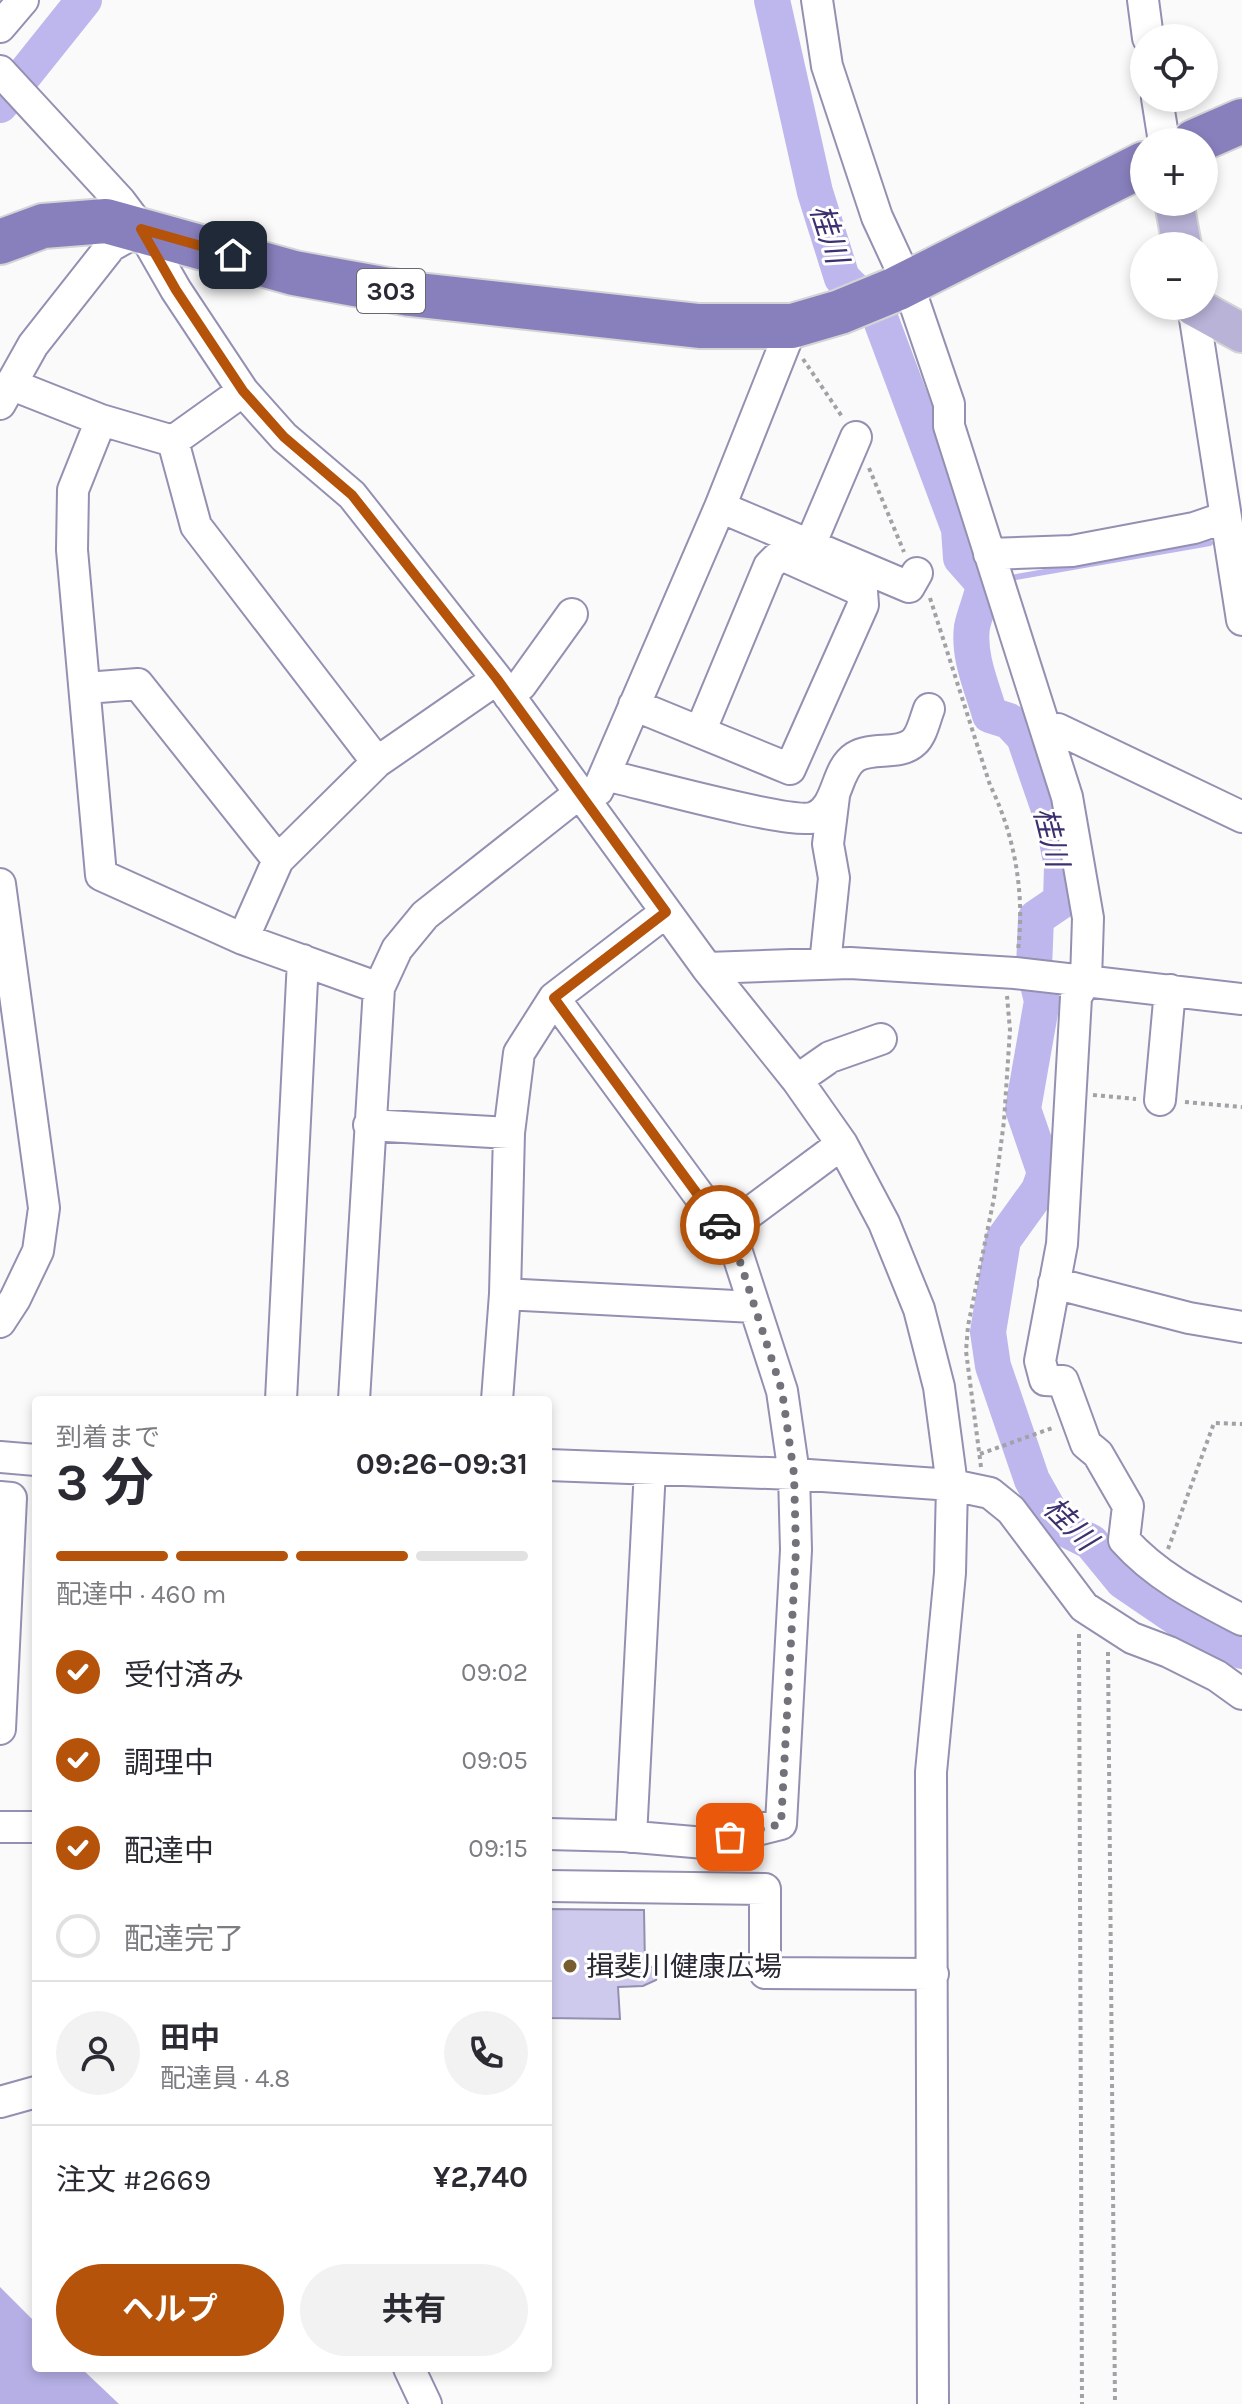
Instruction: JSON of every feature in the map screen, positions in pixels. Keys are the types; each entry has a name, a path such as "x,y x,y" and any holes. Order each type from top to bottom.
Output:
{"highway":[{"path":"1218,132 1242,121"},
{"name":"303","path":"0,242 43,226 106,221 294,273 410,294 699,326 790,331 902,287 1130,171"}],"main road":[{"path":"1218,320 1242,333"}],"street":[{"path":"0,27 23,0"},
{"path":"817,0 827,66 902,287 949,404 949,426 1067,797 1084,891 1089,943 1076,997 1062,1244 1040,1361 1045,1380 1063,1381 1086,1444 1098,1454 1128,1506 1124,1540 1159,1574 1242,1620"},
{"path":"1143,0 1146,24"},
{"path":"0,71 120,201 141,229 176,290 243,391 284,437 352,495 503,688 593,783 666,912 797,1080 842,1144 884,1223 919,1309 965,1487 950,1573 931,1772 933,2404"},
{"path":"141,229 111,246 33,345 5,394 173,441"},
{"path":"1195,320 1242,620"},
{"path":"354,1396 379,988 397,949 425,915 593,783 634,705 720,507 790,331"},
{"path":"173,441 243,391"},
{"path":"101,420 73,490 72,550 101,875 243,939 379,988"},
{"path":"810,545 856,437"},
{"path":"173,441 196,526 377,762"},
{"path":"720,507 909,587 917,573"},
{"path":"989,554 1082,550 1194,528 1226,517"},
{"path":"634,705 790,769 863,605 862,591 784,556 777,558 769,566 700,732"},
{"path":"243,939 278,860 377,762 503,688 521,685 572,614"},
{"path":"86,688 138,684 278,860"},
{"path":"593,783 801,819 814,817 824,811 848,764 856,756 907,746 916,741 929,709"},
{"path":"1046,731 1058,729 1242,817"},
{"path":"825,964 834,878 828,844 834,796"},
{"path":"0,884 44,1208 38,1251 0,1322"},
{"path":"497,1396 505,1294 509,1133 519,1053 554,998 666,912"},
{"path":"281,1396 303,960"},
{"path":"707,968 850,963 1010,972 1242,999"},
{"path":"1160,1100 1170,990"},
{"path":"552,1834 705,1843 781,1824 796,1550 794,1474 782,1391 734,1243 554,998"},
{"path":"797,1080 830,1057 881,1039"},
{"path":"369,1125 509,1133"},
{"path":"725,1231 842,1144"},
{"path":"1054,1283 1189,1318 1242,1327"},
{"path":"505,1294 754,1307"},
{"path":"0,1457 32,1460"},
{"path":"552,1465 794,1474 965,1487 1000,1499 1011,1510 1084,1607 1132,1638 1217,1676 1242,1694"},
{"path":"631,1837 650,1469"},
{"path":"0,1497 11,1498 0,1729"},
{"path":"0,1827 32,1827"},
{"path":"552,1886 765,1889 765,1973 933,1974"},
{"path":"0,2102 32,2093"},
{"path":"411,2372 426,2404"}],"path":[{"path":"790,331 856,437 909,563 925,582 990,785 1003,812 1020,887 1020,938 1010,972 1004,1121 994,1198 968,1326 966,1351 981,1469 965,1487"},
{"path":"1159,1574 1214,1423 1242,1424"},
{"path":"979,1454 1061,1425"},
{"path":"1082,2404 1079,1618 1084,1607"},
{"path":"1114,1627 1108,1642 1115,2404"}],"shaded area":[{"path":"0,2287 32,2319 32,2372 85,2372 119,2404 0,2404"}],"building":[{"path":"552,1909 644,1910 645,1965 655,1968 658,1974 656,1980 643,1986 618,1987 620,2019 552,2018"}],"waterway":[{"name":"桂川","path":"0,105 84,0"},
{"name":"桂川","path":"772,0 815,192 842,278 879,315 959,529 961,558 984,584 972,627 976,672 990,715 1009,721 1024,737 1053,821 1062,866 1061,901 1036,918 1034,968 1042,1001 1023,1109 1045,1173 1039,1190 1003,1240 988,1332 993,1366 1032,1480 1050,1512 1069,1531 1091,1542 1123,1581 1195,1630 1242,1651"},
{"path":"1005,579 1210,543"},
{"path":"1029,752 1042,749"}],"way so far":[{"path":"720,1225 734,1243 782,1391 794,1474 796,1550 781,1824 730,1837"}],"place":[{"name":"揖斐川健康広場","path":"570,1966"}],"route":[{"path":"233,255 141,229 176,290 243,391 284,437 352,495 497,679 666,912 554,998 720,1225"}]}
